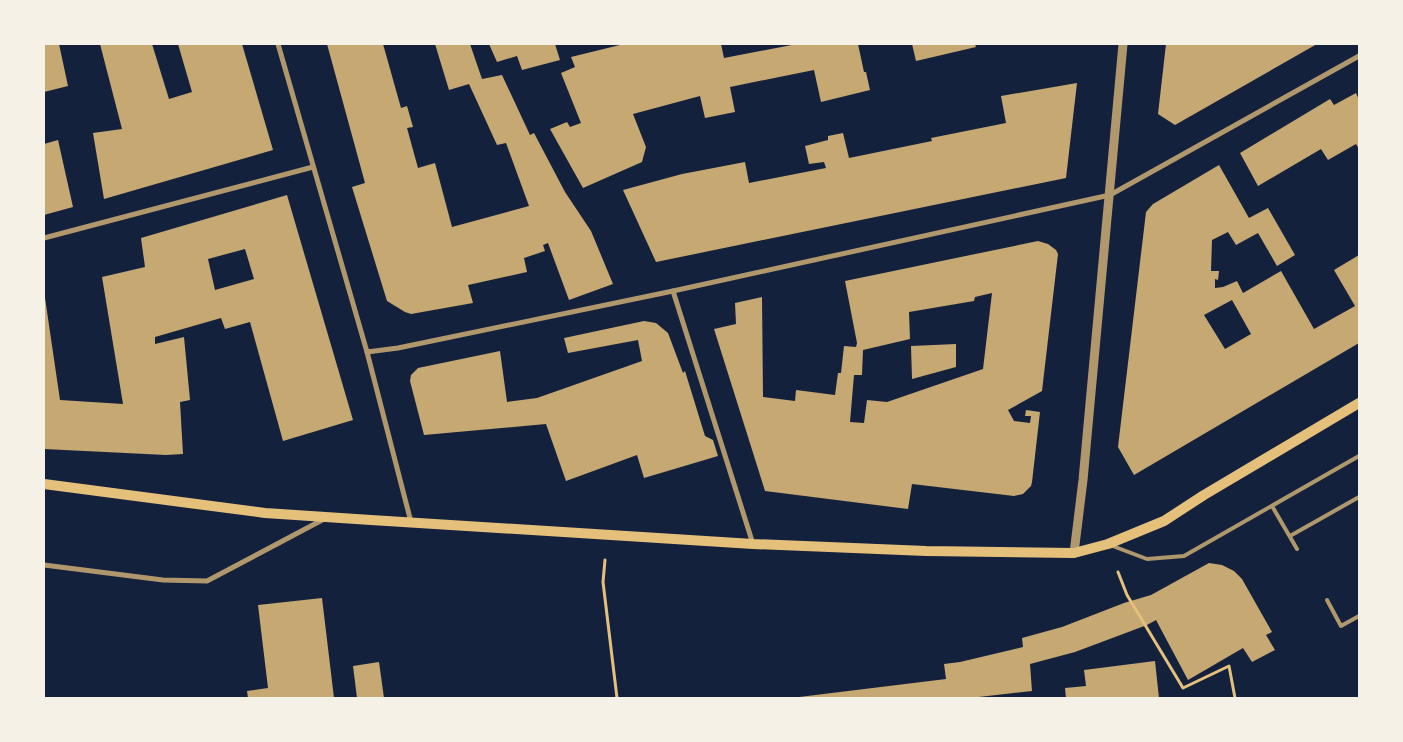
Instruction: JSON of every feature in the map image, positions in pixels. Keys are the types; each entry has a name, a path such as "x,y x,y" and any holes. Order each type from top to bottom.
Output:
{"main road":[{"path":"44,484 265,513 752,544 926,551 1074,553 1108,544 1164,521 1204,495 1359,403"}],"street":[{"path":"278,44 368,352 411,522"},
{"path":"1074,553 1110,195 1123,44"},
{"path":"368,352 408,346 673,291 1110,195 1359,56"},
{"path":"44,238 313,167"},
{"path":"673,291 752,544"},
{"path":"44,565 163,580 207,581 329,517"}],"lane":[{"path":"1108,544 1147,559 1184,556 1359,456"},
{"path":"1290,536 1359,497"},
{"path":"1272,506 1297,550"},
{"path":"1327,600 1341,626 1359,616"}],"path":[{"path":"608,534 603,582 617,698"},
{"path":"1108,544 1127,595 1183,688 1229,666 1236,698"}],"building":[{"path":"44,44 59,44 68,86 44,92"},
{"path":"100,44 152,44 169,99 192,92 178,44 242,44 273,150 104,199 93,133 122,129"},
{"path":"327,44 383,44 401,108 407,106 413,127 407,128 418,168 435,163 452,227 529,206 506,143 497,145 469,84 449,90 435,44 470,44 482,79 502,75 530,135 534,133 565,192 591,231 613,284 569,300 548,243 543,245 545,251 524,258 527,272 468,285 473,303 411,314 387,301 352,187 365,183"},
{"path":"489,44 555,44 560,60 522,70 517,56 497,62"},
{"path":"624,44 721,44 724,58 797,44 858,44 870,90 821,102 814,70 730,87 735,112 705,118 700,96 633,114 646,147 642,162 583,188 550,129 567,122 570,127 581,123 561,73 575,67 571,57"},
{"path":"912,44 975,44 976,47 916,61"},
{"path":"1166,44 1317,44 1175,125 1158,114"},
{"path":"1077,83 1066,178 656,262 623,190 682,174 745,162 749,183 826,168 824,162 809,164 805,146 828,140 828,136 843,133 849,158 932,141 931,138 1006,123 1001,96"},
{"path":"1356,93 1359,100 1359,149 1356,144 1328,160 1321,149 1258,186 1240,153 1330,99 1334,105"},
{"path":"58,140 73,207 44,215 44,144"},
{"path":"1219,165 1249,218 1268,208 1295,255 1277,266 1258,233 1236,245 1228,232 1212,240 1211,271 1219,271 1218,280 1215,279 1215,288 1237,281 1243,293 1281,271 1314,329 1355,306 1334,270 1359,255 1359,343 1134,475 1118,447 1146,212 1153,204","holes":["1232,300 1251,334 1225,349 1204,315"]},
{"path":"287,195 353,420 283,441 250,322 225,329 221,318 155,337 155,344 184,337 190,400 180,402 183,454 166,455 44,449 44,291 60,400 123,404 102,277 145,267 141,238","holes":["245,249 254,279 215,290 208,259"]},
{"path":"1038,241 1048,244 1056,250 1058,254 1042,391 1008,410 1014,421 1030,423 1031,416 1025,416 1026,410 1040,412 1032,482 1031,486 1023,494 1014,496 912,484 908,509 765,491 714,329 736,324 735,303 762,297 763,397 795,401 796,390 835,395 838,373 841,373 844,346 856,347 857,343 845,281","holes":["992,293 983,369 887,402 867,400 864,423 850,422 854,375 862,375 863,350 910,339 909,312 974,301 975,297"]},
{"path":"644,321 656,323 668,333 683,373 685,371 705,436 713,440 718,456 644,478 637,455 566,481 546,424 424,435 410,381 411,375 418,368 500,351 507,402 537,398 642,361 638,340 568,353 564,338"},
{"path":"956,344 956,367 912,379 911,346"},
{"path":"1209,563 1222,565 1234,571 1242,579 1272,632 1266,635 1275,650 1252,662 1243,648 1188,680 1156,620 1075,652 1030,664 1032,691 970,698 791,698 946,679 944,664 1023,647 1022,638 1062,627 1124,603 1151,595"},
{"path":"322,598 334,698 248,698 247,691 268,688 258,605"},
{"path":"1155,661 1159,698 1066,698 1065,688 1086,686 1084,670"},
{"path":"379,662 384,698 357,698 353,666"}]}
